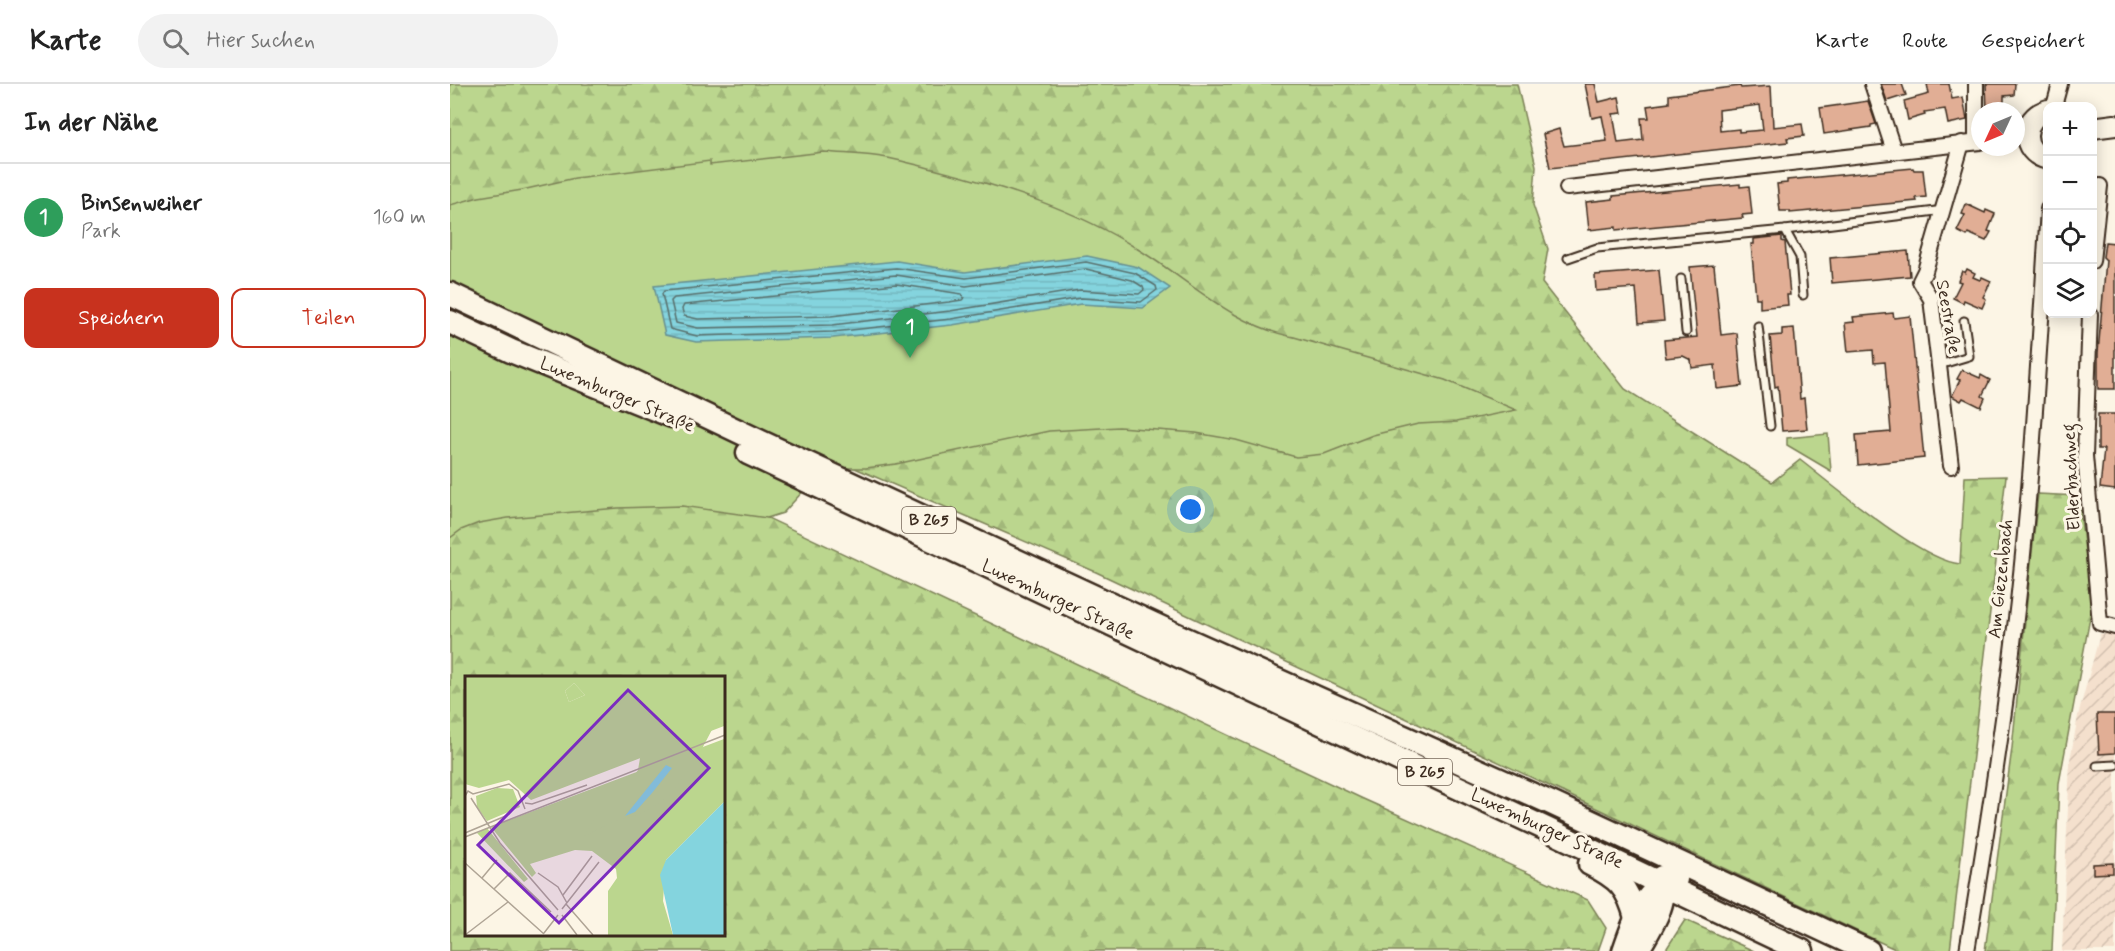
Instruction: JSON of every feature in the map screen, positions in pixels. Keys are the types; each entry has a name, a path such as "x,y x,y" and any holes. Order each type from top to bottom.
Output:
{"main road":[{"name":"Luxemburger Straße","path":"450,294 1168,631 1551,803"},
{"name":"Luxemburger Straße","path":"450,322 511,351 658,409 939,545 1186,658 1664,884"},
{"path":"1186,658 1223,687 1247,702 1613,876 1629,895 1643,922"},
{"path":"1551,803 1585,829 1655,864 1662,875 1663,902 1643,922 1624,951"},
{"name":"B 265","path":"1551,803 1868,951"},
{"path":"1664,884 1676,879 1686,881 1835,951"},
{"name":"B 265","path":"1664,884 1802,951"},
{"name":"B 265","path":"1637,951 1643,922 1682,909 1718,910"}],"street":[{"path":"1872,84 1894,152"},
{"name":"Seestraße","path":"1975,102 1976,84"},
{"path":"2055,102 2060,84"},
{"path":"2025,131 2031,120 2043,112"},
{"path":"2097,127 2115,125"},
{"path":"1567,188 1971,142"},
{"path":"2025,143 2037,155 2043,157"},
{"name":"Seestraße","path":"1951,466 1931,299 1920,281 1944,210 1971,147"},
{"path":"2097,214 2100,186"},
{"name":"Am Giezenbach","path":"1968,951 2015,626 2034,423 2048,210"},
{"name":"Elderbachweg","path":"2090,318 2085,456 2100,623 2115,627"}],"lane":[{"path":"1568,258 1597,248 1785,230 1944,210"},
{"path":"1785,230 1800,257 1803,295"},
{"path":"1681,279 1686,332"},
{"path":"1939,365 1969,356 1964,321"},
{"path":"1758,326 1770,426"},
{"path":"2097,766 2115,765"}],"shaded area":[{"path":"2100,634 2115,634 2115,951 2062,951 2070,760 2078,716"}],"green space":[{"path":"450,84 1517,84 1536,166 1533,205 1548,249 1542,283 1625,389 1772,482 1800,460 1901,537 1943,560 1960,564 1965,477 2006,476 1950,951 1899,951 1096,572 813,450 450,276"},
{"path":"824,152 888,158 988,184 1040,201 1113,234 1212,300 1251,323 1445,380 1516,410 1456,422 1418,424 1373,435 1324,454 1296,457 1236,440 1196,433 1119,427 1049,431 896,464 842,468 807,487 783,513 767,518 682,506 618,508 508,518 479,523 461,530 450,538 450,205 575,178 710,161 710,165"},
{"path":"450,368 1361,798 1588,900 1606,928 1598,951 450,951"},
{"path":"1828,434 1831,471 1787,445 1787,438"},
{"path":"2038,494 2078,496 2092,607 2059,783 2052,951 1985,951 2012,748"},
{"path":"1685,920 1754,951 1665,951"}],"water":[{"path":"1087,256 1138,267 1170,288 1143,308 1081,304 952,325 833,338 696,342 665,335 654,286 897,261 965,272"}],"building":[{"path":"1585,84 1595,84 1599,102 1619,97 1622,113 1613,114 1618,143 1643,140 1641,118 1649,118 1647,106 1669,103 1669,95 1740,86 1741,88 1771,86 1773,127 1802,124 1804,136 1787,138 1788,142 1550,168 1543,134 1559,129 1564,146 1607,141 1602,116 1592,118","holes":["1760,105 1763,130 1720,131 1719,110"]},
{"path":"1881,84 1902,84 1906,95 1887,101"},
{"path":"1927,84 1949,84 1952,99 1963,97 1967,120 1948,124 1945,109 1924,112 1925,115 1908,120 1904,101 1929,94"},
{"path":"1986,84 2015,84 2014,95 2004,96 2004,102 1987,102"},
{"path":"1868,101 1876,124 1871,127 1824,134 1820,108"},
{"path":"1913,168 1923,170 1926,197 1916,198 1917,201 1790,213 1790,211 1780,211 1777,184 1787,183 1787,180"},
{"path":"1740,184 1740,187 1749,186 1752,214 1742,215 1743,218 1616,230 1616,227 1589,230 1586,202 1613,199 1613,196"},
{"path":"1966,204 1985,213 1986,210 1995,214 1988,231 1991,232 1986,241 1957,231 1965,215 1962,214"},
{"path":"1782,236 1782,241 1785,242 1790,295 1787,295 1788,305 1760,308 1760,298 1756,298 1751,244 1754,244 1754,239"},
{"path":"2105,242 2115,243 2115,389 2098,389 2098,353 2106,260 2103,257"},
{"path":"1908,251 1910,276 1832,283 1830,258"},
{"path":"1714,265 1721,335 1737,333 1742,386 1717,389 1715,365 1692,368 1691,360 1683,356 1666,358 1664,340 1697,337 1690,267"},
{"path":"1967,269 1975,273 1973,277 1980,280 1982,277 1991,281 1983,297 1986,299 1982,308 1953,298 1961,282 1958,281 1962,271 1965,273"},
{"path":"1659,270 1664,321 1639,323 1636,288 1596,291 1595,275"},
{"path":"1893,313 1894,318 1910,316 1924,458 1858,465 1856,435 1891,432 1885,362 1874,363 1873,350 1848,352 1845,323 1854,322 1853,317"},
{"path":"1794,328 1800,399 1804,398 1807,429 1782,431 1770,336 1782,335 1782,329"},
{"path":"1962,370 1990,380 1982,396 1985,398 1981,407 1963,398 1961,401 1952,396"},
{"path":"2098,414 2115,414 2115,490 2100,488 2104,449 2098,449"},
{"path":"2097,714 2115,714 2115,753 2099,754"},
{"path":"2113,863 2113,873 2093,874 2093,864"}],"place":[{"name":"Binsenweiher","path":"910,358"}]}
